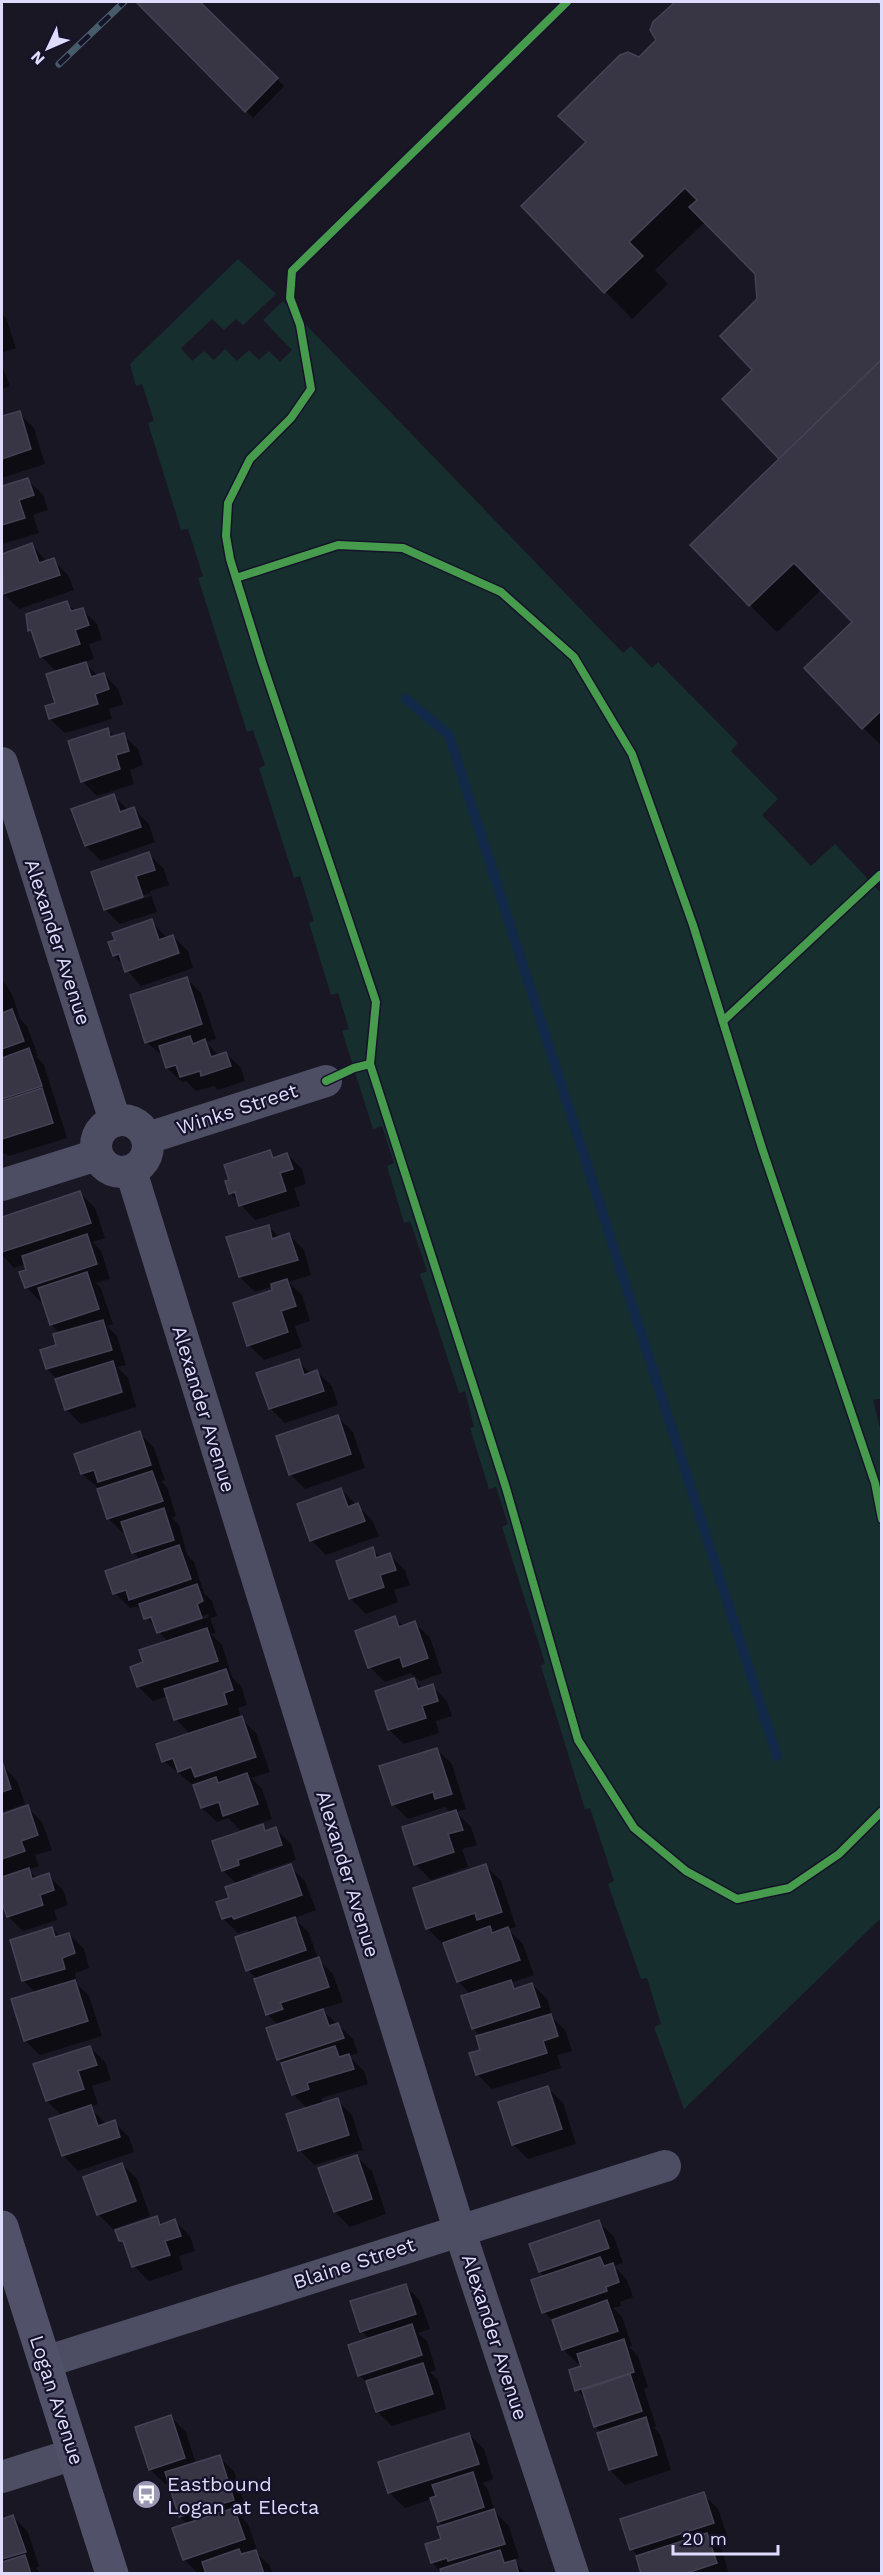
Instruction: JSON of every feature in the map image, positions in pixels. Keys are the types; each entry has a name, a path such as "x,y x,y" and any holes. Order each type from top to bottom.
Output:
{"main road":[{"name":"Logan Avenue","path":"2,2227 112,2574"}],"street":[{"name":"Alexander Avenue","path":"2,763 115,1121"},
{"name":"Winks Street","path":"148,1138 326,1081"},
{"path":"115,1121 131,1121 144,1131 148,1138 148,1154 144,1162 131,1172 122,1173 107,1168 97,1155 97,1138 107,1125 115,1121"},
{"path":"2,1185 97,1155"},
{"name":"Alexander Avenue","path":"131,1172 459,2229 573,2574"},
{"name":"Blaine Street","path":"45,2362 459,2229 665,2166"},
{"path":"2,2477 74,2454"}],"green space":[{"path":"238,259 276,294 243,325 236,319 224,330 212,319 181,348 192,361 204,351 214,360 225,349 237,361 249,350 259,360 269,351 280,362 292,350 263,320 283,301 623,653 631,646 652,668 658,662 738,743 731,751 778,799 762,815 811,866 835,844 881,893 882,1398 873,1400 882,1436 881,1918 684,2109 654,2027 661,2024 647,1978 641,1979 608,1884 614,1881 590,1808 585,1809 541,1666 545,1663 502,1527 508,1524 496,1487 489,1489 470,1428 474,1427 465,1391 459,1393 420,1274 427,1271 410,1221 404,1223 387,1166 394,1163 382,1126 373,1129 342,1031 349,1029 338,993 331,995 309,923 314,921 300,876 294,878 259,768 265,765 253,730 247,732 198,578 203,576 188,529 181,530 148,423 154,421 142,384 136,386 130,364"}],"building":[{"path":"136,2 200,2 278,78 245,112"},
{"path":"675,2 878,2 882,7 882,359 779,459 722,399 752,370 720,336 757,299 755,274 689,207 697,200 685,188 629,242 643,256 604,293 521,206 586,142 558,116 620,55 628,52 639,57 656,40 650,30 653,22"},
{"path":"882,359 882,710 862,729 804,668 852,622 794,563 749,606 690,545"},
{"path":"20,411 31,449 2,459 2,416"},
{"path":"28,478 34,495 19,500 25,518 2,525 2,486"},
{"path":"32,543 39,563 54,558 60,575 3,594 2,554"},
{"path":"67,601 71,611 83,608 89,625 75,630 80,644 40,657 31,630 28,631 26,614"},
{"path":"86,662 91,677 104,673 109,689 95,694 98,704 49,719 45,706 55,703 46,674"},
{"path":"108,728 110,737 124,733 129,751 116,755 120,769 81,782 68,741"},
{"path":"114,794 120,812 134,807 141,827 85,846 71,809"},
{"path":"149,852 155,870 136,876 143,897 104,910 91,872"},
{"path":"152,919 159,940 173,935 179,953 125,972 119,954 113,956 108,942 115,940 112,933"},
{"path":"187,977 202,1024 145,1043 130,995"},
{"path":"12,1009 24,1041 2,1049 2,1013"},
{"path":"190,1036 193,1044 205,1039 211,1057 226,1052 231,1066 201,1076 200,1071 180,1077 176,1065 166,1068 159,1046"},
{"path":"29,1048 42,1086 2,1099 2,1058"},
{"path":"42,1088 53,1123 2,1139 2,1101"},
{"path":"270,1150 273,1158 287,1153 293,1169 280,1173 286,1191 239,1206 235,1192 229,1194 225,1181 229,1180 224,1165"},
{"path":"80,1191 91,1223 2,1252 2,1217"},
{"path":"269,1225 272,1239 289,1233 298,1260 239,1277 226,1237"},
{"path":"87,1234 97,1264 25,1288 19,1272 26,1270 22,1256"},
{"path":"87,1272 99,1309 50,1325 38,1288"},
{"path":"287,1279 296,1306 281,1311 288,1332 247,1346 233,1303 272,1290 271,1284"},
{"path":"103,1320 112,1350 46,1369 40,1350 56,1345 53,1334"},
{"path":"299,1359 304,1375 317,1370 324,1391 269,1409 256,1373"},
{"path":"113,1361 122,1392 65,1410 55,1379"},
{"path":"338,1415 351,1454 289,1475 276,1436"},
{"path":"140,1431 151,1465 98,1482 94,1470 81,1474 74,1454"},
{"path":"152,1471 163,1501 107,1519 97,1489"},
{"path":"341,1488 348,1507 358,1503 365,1521 310,1541 297,1504"},
{"path":"164,1508 174,1540 132,1553 121,1522"},
{"path":"179,1545 191,1579 129,1600 126,1590 113,1594 105,1571"},
{"path":"373,1547 376,1558 390,1553 396,1570 380,1575 384,1587 349,1599 336,1561"},
{"path":"197,1584 203,1601 197,1604 202,1618 157,1633 151,1617 144,1619 139,1604"},
{"path":"395,1616 399,1627 415,1621 428,1658 403,1667 400,1657 368,1668 355,1631"},
{"path":"207,1628 218,1661 137,1687 130,1667 143,1662 139,1650"},
{"path":"226,1669 233,1690 224,1693 227,1704 174,1720 164,1689"},
{"path":"414,1678 418,1689 433,1684 438,1701 422,1706 426,1718 388,1730 375,1691"},
{"path":"242,1716 256,1757 195,1777 191,1767 178,1772 173,1758 162,1762 156,1744"},
{"path":"437,1748 452,1794 435,1799 433,1792 392,1805 379,1766"},
{"path":"2,1765 11,1789 2,1792"},
{"path":"247,1773 258,1804 223,1816 219,1802 201,1808 193,1785 216,1777 218,1783"},
{"path":"28,1805 38,1835 21,1841 25,1851 2,1859 2,1814"},
{"path":"456,1810 463,1830 448,1834 454,1852 414,1865 402,1827"},
{"path":"263,1824 265,1831 276,1827 282,1845 238,1860 239,1865 222,1871 212,1841"},
{"path":"291,1864 302,1895 234,1919 232,1916 222,1919 216,1902 229,1898 225,1887"},
{"path":"486,1864 502,1912 477,1920 475,1913 426,1929 413,1888"},
{"path":"29,1868 32,1879 49,1873 54,1890 40,1895 43,1905 7,1917 2,1902 2,1877"},
{"path":"295,1917 306,1950 246,1971 235,1937"},
{"path":"490,1926 492,1933 508,1927 520,1960 457,1982 443,1943"},
{"path":"52,1927 55,1937 69,1933 75,1953 62,1958 65,1969 22,1981 10,1940"},
{"path":"319,1957 329,1987 280,2003 283,2009 266,2015 254,1979"},
{"path":"75,1980 88,2021 24,2041 11,1999"},
{"path":"511,1980 514,1989 532,1983 540,2007 472,2029 461,1996"},
{"path":"323,2009 329,2026 338,2023 344,2038 277,2060 266,2028"},
{"path":"551,2014 558,2036 543,2041 547,2053 476,2075 469,2053 480,2050 476,2036"},
{"path":"90,2046 97,2065 78,2071 84,2089 46,2101 33,2064"},
{"path":"335,2046 339,2057 349,2054 354,2069 307,2083 309,2089 292,2095 281,2063"},
{"path":"548,2086 562,2129 512,2145 498,2102"},
{"path":"338,2098 349,2135 298,2151 286,2114"},
{"path":"91,2105 98,2126 115,2120 120,2137 62,2156 49,2119"},
{"path":"357,2155 372,2199 334,2212 318,2168"},
{"path":"122,2163 136,2201 97,2215 83,2177"},
{"path":"157,2216 160,2225 175,2219 181,2236 165,2241 170,2255 132,2267 123,2241 119,2241 115,2230"},
{"path":"599,2220 609,2248 539,2272 529,2244"},
{"path":"600,2257 604,2266 613,2263 619,2282 606,2287 607,2291 542,2313 531,2280"},
{"path":"406,2284 416,2314 360,2332 350,2301"},
{"path":"607,2300 618,2331 562,2350 552,2320"},
{"path":"412,2324 422,2355 358,2376 348,2345"},
{"path":"624,2339 634,2372 575,2391 569,2370 581,2366 577,2354"},
{"path":"423,2363 433,2394 376,2412 366,2381"},
{"path":"630,2374 642,2411 594,2427 582,2390"},
{"path":"171,2415 185,2458 149,2470 135,2427"},
{"path":"646,2417 657,2455 609,2470 597,2433"},
{"path":"469,2433 479,2464 388,2493 378,2462"},
{"path":"220,2455 234,2500 179,2517 165,2472"},
{"path":"473,2472 484,2507 438,2522 430,2498 436,2496 432,2485"},
{"path":"704,2492 714,2523 630,2550 620,2519"},
{"path":"234,2508 245,2539 183,2560 172,2528"},
{"path":"494,2509 505,2544 448,2561 447,2558 431,2563 425,2544 441,2539 437,2527"},
{"path":"13,2515 26,2552 2,2559 2,2519"},
{"path":"707,2533 717,2563 684,2574 641,2574 636,2556"},
{"path":"239,2549 241,2554 256,2550 264,2574 206,2574 202,2562"},
{"path":"500,2550 504,2563 515,2560 519,2574 441,2574 440,2569"},
{"path":"25,2555 31,2574 2,2574 2,2562"}],"waterway":[{"path":"406,699 449,735 777,1756"}],"railway":[{"path":"59,64 124,2"}],"cycle path":[{"path":"326,1081 354,1068 370,1064 376,1002 262,662 230,559 226,536 228,503 250,459 291,418 311,389 300,325 290,298 292,271 567,2"},
{"path":"236,578 338,545 403,548 501,592 574,657 632,754 693,925 762,1148 875,1483 882,1519"},
{"path":"723,1021 880,875"},
{"path":"370,1064 506,1488 578,1740 634,1828 686,1871 737,1899 789,1888 839,1854 882,1811"}],"place":[{"name":"Eastbound Logan at Electa","path":"146,2495"}]}
